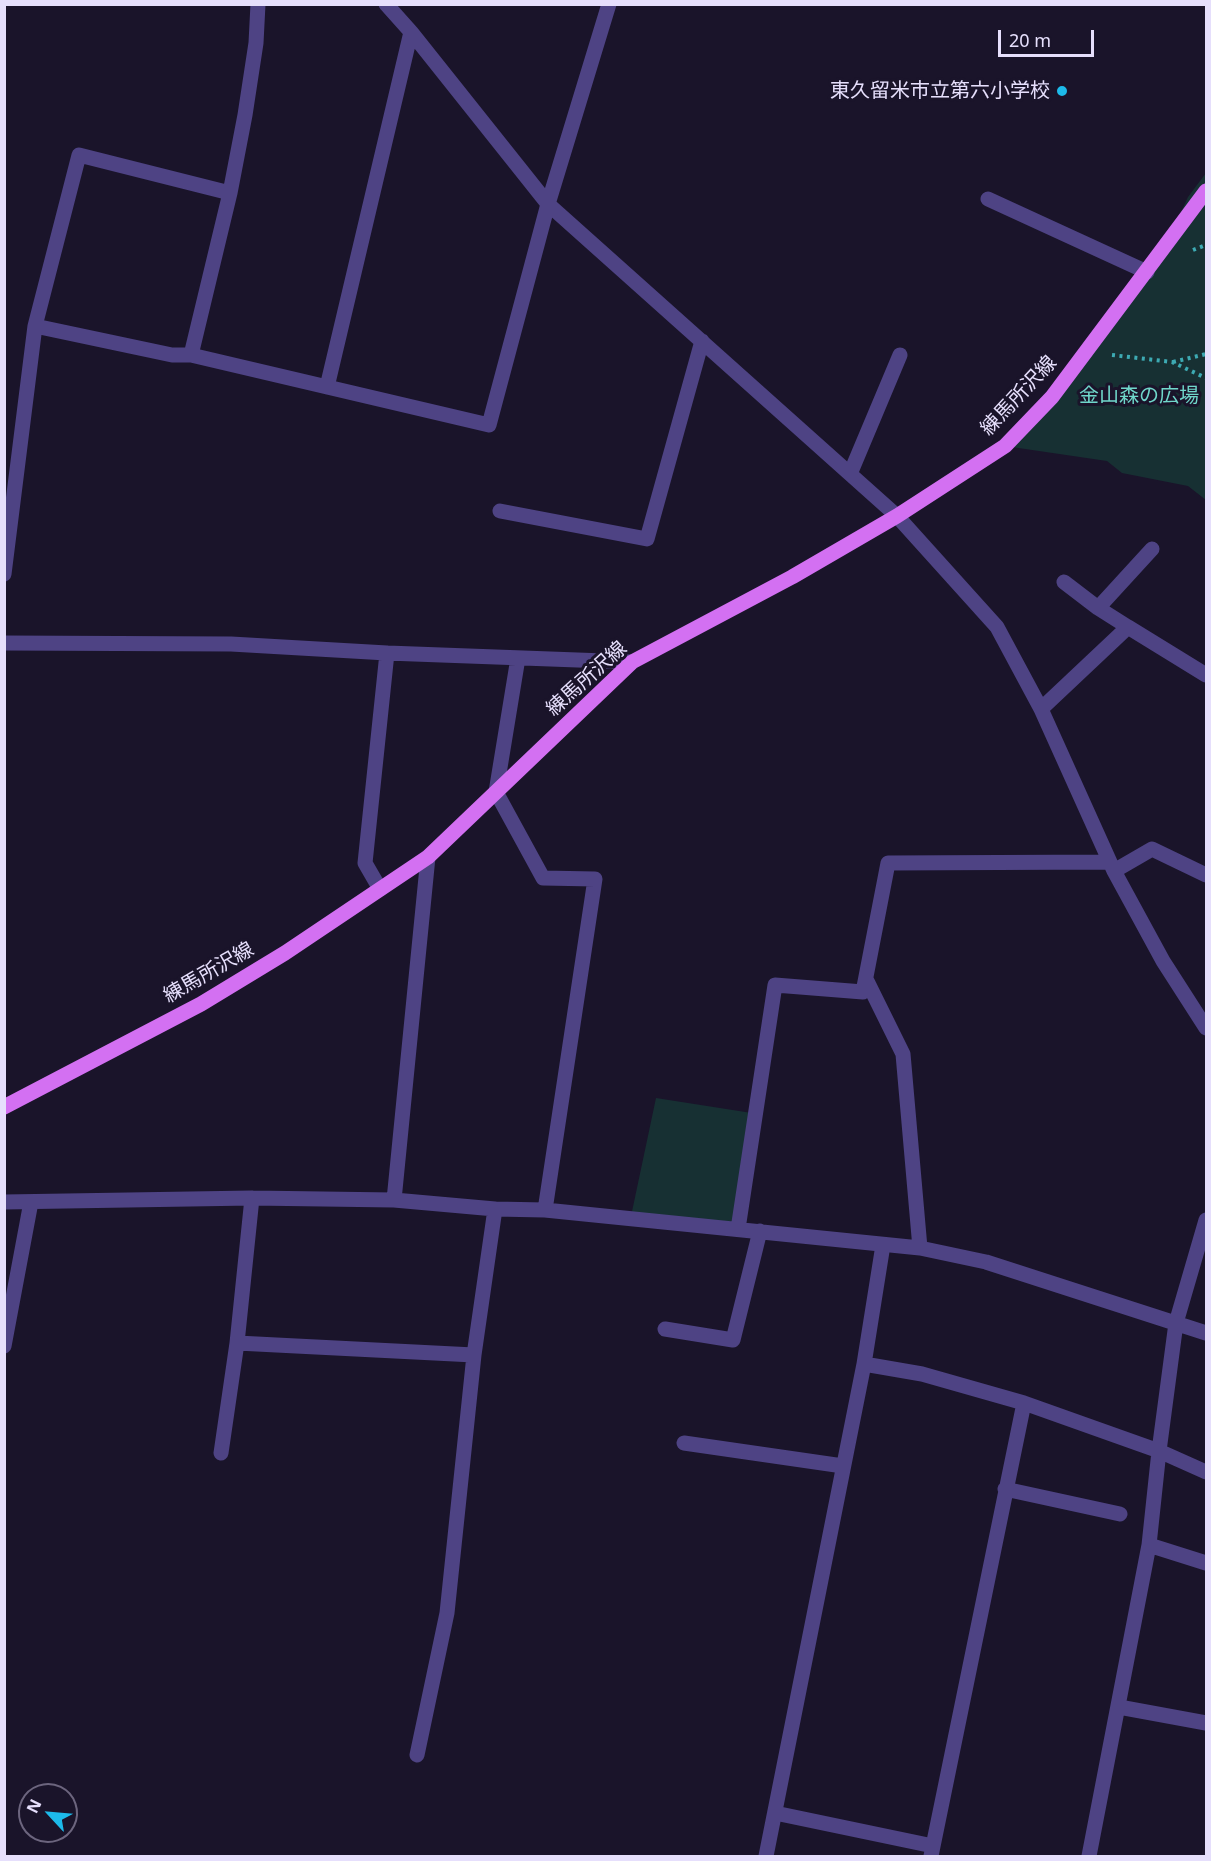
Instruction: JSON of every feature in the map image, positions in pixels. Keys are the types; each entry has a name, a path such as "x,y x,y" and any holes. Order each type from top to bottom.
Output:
{"main road":[{"name":"練馬所沢線","path":"4,1107 201,1004 285,953 428,857 632,662 792,577 897,516 1005,446 1052,397 1206,191"}],"street":[{"path":"191,355 230,193 245,115 256,43 258,4"},
{"path":"386,4 411,32 548,204 897,516 997,627 1041,710 1112,866 1163,961 1206,1027"},
{"path":"35,326 172,355 191,355 489,425 548,204 609,4"},
{"path":"327,387 411,32"},
{"path":"4,574 35,326 79,155 230,193"},
{"path":"988,199 1147,272"},
{"path":"500,511 647,539 702,341"},
{"path":"850,474 900,355"},
{"path":"1098,608 1152,549"},
{"path":"1064,582 1098,608 1206,675"},
{"path":"1041,710 1128,627"},
{"path":"4,643 231,644 387,653 632,662"},
{"path":"380,889 365,863 387,653"},
{"path":"518,658 496,792 543,878 595,879 545,1210"},
{"path":"738,1229 775,985 863,992 888,863 1112,866 1152,849 1206,875"},
{"path":"394,1200 428,857"},
{"path":"866,979 903,1054 920,1248"},
{"path":"221,1453 237,1343 252,1198"},
{"path":"4,1202 252,1198 394,1200 495,1209 545,1210 920,1248 986,1262 1206,1333"},
{"path":"4,1346 32,1202"},
{"path":"417,1755 447,1613 474,1355 495,1209"},
{"path":"1089,1857 1149,1545 1176,1323 1206,1220"},
{"path":"665,1329 733,1340 760,1231"},
{"path":"766,1857 864,1364 883,1245"},
{"path":"237,1343 474,1355"},
{"path":"864,1364 922,1374 1024,1403 1159,1451 1206,1472"},
{"path":"775,1813 932,1851 1024,1403"},
{"path":"684,1443 843,1466"},
{"path":"1005,1490 1120,1514"},
{"path":"1149,1545 1206,1563"},
{"path":"1119,1707 1206,1723"}],"path":[{"path":"1087,351 1172,362 1206,354"},
{"path":"1172,362 1206,378"}],"green space":[{"name":"金山森の広場","path":"1206,173 1206,500 1188,486 1122,473 1107,461 1005,446 1164,249 1188,197"},
{"path":"656,1098 758,1114 732,1231 630,1221"}],"place":[{"name":"東久留米市立第六小学校","path":"1062,91"}]}
